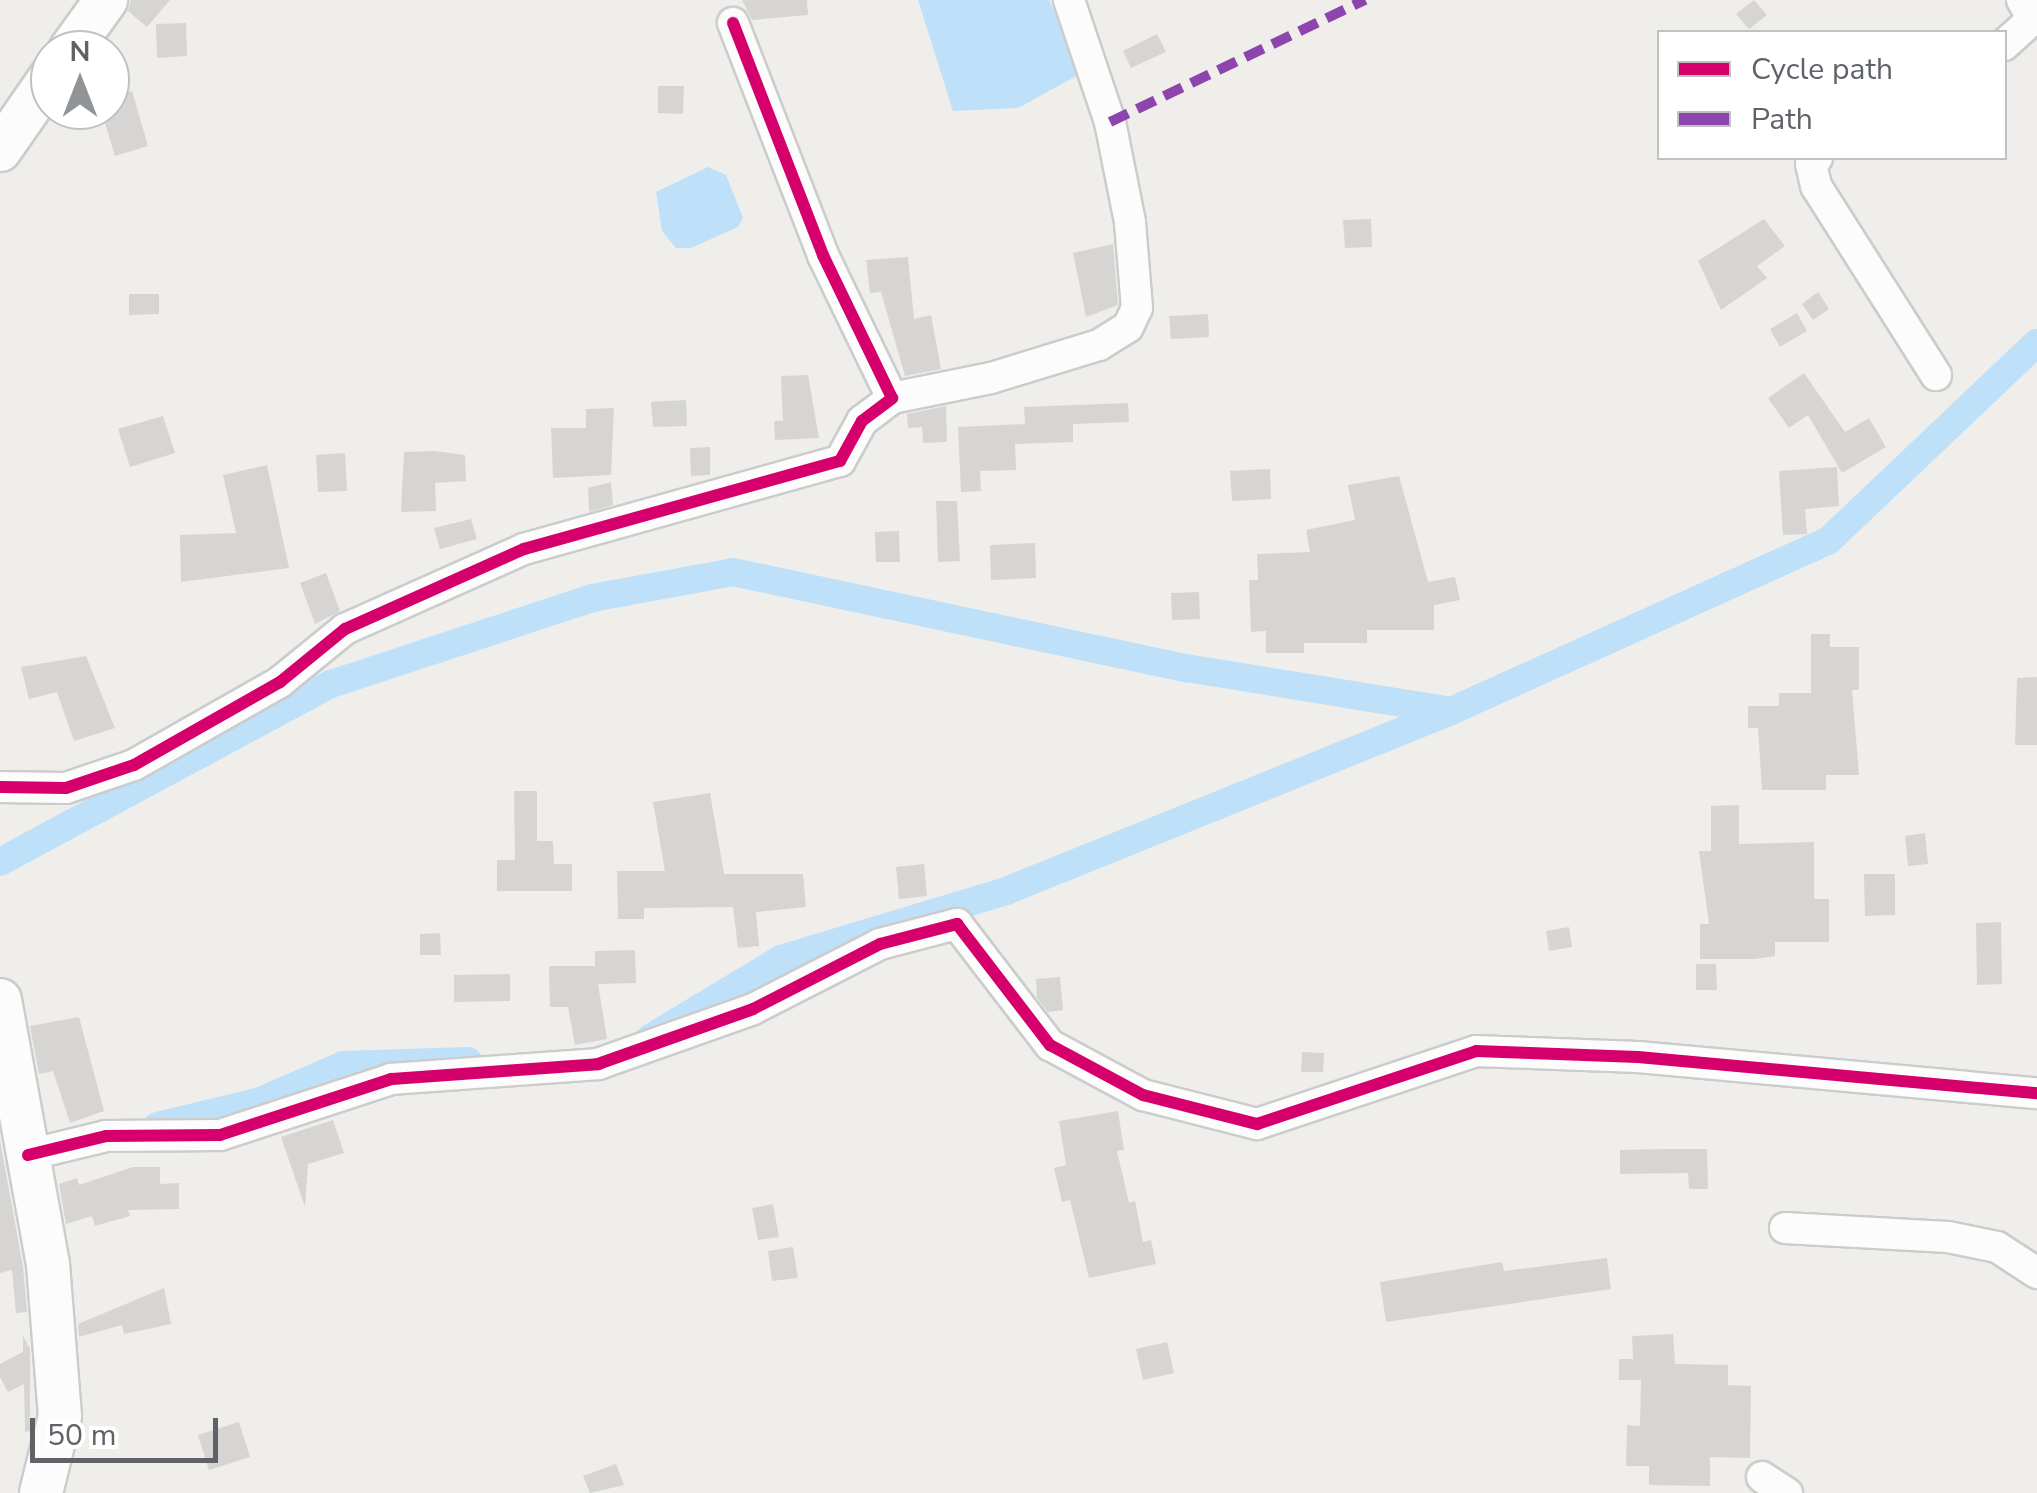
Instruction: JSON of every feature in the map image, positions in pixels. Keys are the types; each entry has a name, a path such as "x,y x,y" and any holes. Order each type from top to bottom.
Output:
{"main road":[{"path":"84,30 106,0"},
{"path":"0,150 30,107"},
{"path":"0,1000 48,1264 60,1416 42,1493"}],"street":[{"path":"0,787 66,788 134,765 280,682 345,629 524,548 840,461 862,420 892,398 991,378 1099,344 1128,327 1138,308 1114,140 1070,0"},
{"path":"2007,42 2033,19 2022,0"},
{"path":"732,22 823,254 892,398"},
{"path":"1815,160 1810,164 1816,186 1936,375"},
{"path":"28,1156 106,1136 220,1134 391,1079 598,1064 753,1009 880,944 957,924 1050,1045 1143,1095 1257,1124 1476,1051 1638,1056 2037,1092"},
{"path":"1785,1228 1948,1237 1997,1247 2037,1273"}],"water":[{"path":"918,0 1049,0 1082,73 1018,108 953,111"},
{"path":"708,167 726,175 743,218 738,227 691,248 676,248 662,231 656,192"}],"building":[{"path":"131,0 170,0 147,27 128,11"},
{"path":"742,0 807,0 808,15 752,20"},
{"path":"1754,0 1767,15 1749,29 1736,14"},
{"path":"186,23 187,56 157,58 156,24"},
{"path":"1157,34 1166,52 1131,68 1123,51"},
{"path":"658,86 684,86 683,114 658,113"},
{"path":"130,92 148,146 115,156 107,130 130,130"},
{"path":"1371,219 1372,247 1345,248 1343,220"},
{"path":"1764,219 1785,246 1757,266 1767,278 1721,310 1698,261"},
{"path":"1113,244 1118,305 1086,317 1073,253"},
{"path":"908,257 914,319 931,315 941,369 905,376 881,292 870,293 866,260"},
{"path":"1818,292 1829,309 1813,320 1802,304"},
{"path":"129,294 159,294 159,314 129,315"},
{"path":"1797,313 1807,331 1780,347 1770,329"},
{"path":"1208,314 1209,337 1171,339 1169,316"},
{"path":"1804,373 1845,432 1869,418 1886,447 1842,473 1808,415 1789,428 1768,398"},
{"path":"808,375 819,438 775,440 774,421 783,421 781,376"},
{"path":"686,400 687,426 653,427 651,402"},
{"path":"1128,403 1129,422 1073,424 1073,442 1015,444 1016,470 980,471 981,491 961,492 958,427 1025,424 1024,407"},
{"path":"946,406 947,442 923,443 922,427 908,428 907,414"},
{"path":"614,408 611,475 553,478 551,428 586,428 586,409"},
{"path":"163,416 175,453 130,467 118,429"},
{"path":"710,447 710,475 691,476 690,448"},
{"path":"404,452 465,455 466,481 435,483 436,511 401,512"},
{"path":"345,453 347,491 318,492 316,455"},
{"path":"267,465 289,568 181,582 180,535 236,533 223,475"},
{"path":"1837,467 1839,506 1805,509 1807,534 1783,535 1779,471"},
{"path":"1270,469 1271,499 1232,501 1230,471"},
{"path":"1399,476 1428,582 1455,577 1460,600 1434,605 1434,630 1367,630 1367,643 1304,643 1304,653 1266,653 1266,631 1251,632 1249,580 1258,580 1257,554 1310,552 1306,530 1355,520 1348,485"},
{"path":"611,482 613,505 589,512 588,488"},
{"path":"936,501 957,501 960,561 938,562"},
{"path":"471,519 477,539 440,549 434,528"},
{"path":"899,531 900,562 876,562 875,532"},
{"path":"1035,543 1036,578 991,580 990,545"},
{"path":"326,573 340,611 315,624 300,583"},
{"path":"1199,592 1200,619 1172,620 1171,593"},
{"path":"1811,634 1830,634 1830,647 1859,647 1859,690 1852,690 1859,775 1826,775 1826,790 1762,790 1758,728 1748,728 1748,706 1779,706 1779,693 1811,693"},
{"path":"86,656 115,728 74,741 57,692 29,699 21,667"},
{"path":"2037,677 2037,745 2015,745 2017,678"},
{"path":"514,791 537,791 537,841 553,841 554,864 572,864 572,891 497,891 497,860 515,860"},
{"path":"710,793 724,874 803,874 806,907 756,912 759,946 738,948 733,907 644,908 644,919 618,919 617,871 665,871 653,802"},
{"path":"1739,805 1739,844 1814,842 1814,899 1829,899 1829,942 1775,942 1775,956 1755,959 1700,959 1700,924 1709,924 1699,851 1711,851 1711,806"},
{"path":"1925,833 1928,864 1908,866 1905,836"},
{"path":"924,864 927,896 899,899 896,867"},
{"path":"1864,874 1895,874 1895,915 1865,916"},
{"path":"2001,922 2002,984 1977,985 1976,923"},
{"path":"1569,927 1572,947 1549,951 1546,931"},
{"path":"440,933 441,955 420,955 420,934"},
{"path":"635,950 636,983 598,984 607,1039 575,1045 568,1007 550,1007 549,966 595,966 595,951"},
{"path":"1696,964 1716,964 1717,990 1696,990"},
{"path":"510,974 510,1001 454,1002 454,975"},
{"path":"1060,977 1063,1010 1048,1012 1037,998 1036,979"},
{"path":"79,1017 104,1111 70,1123 53,1071 39,1074 30,1026"},
{"path":"1302,1052 1324,1053 1323,1072 1301,1072"},
{"path":"1118,1111 1124,1150 1117,1151 1129,1203 1135,1201 1143,1242 1151,1240 1156,1264 1089,1278 1070,1200 1062,1202 1054,1168 1066,1165 1059,1121"},
{"path":"333,1120 344,1153 308,1164 305,1207 281,1137"},
{"path":"0,1140 23,1267 27,1312 16,1313 12,1270 0,1273"},
{"path":"1707,1149 1708,1189 1689,1189 1688,1173 1620,1174 1620,1150"},
{"path":"133,1167 160,1167 160,1184 179,1183 179,1209 128,1210 130,1216 95,1226 92,1216 66,1224 59,1184 77,1178 79,1185"},
{"path":"773,1204 779,1237 758,1240 752,1208"},
{"path":"793,1247 798,1278 772,1281 768,1251"},
{"path":"1607,1258 1611,1289 1386,1322 1380,1282 1502,1262 1504,1271"},
{"path":"164,1288 171,1324 124,1334 122,1325 79,1337 78,1324"},
{"path":"1673,1334 1675,1364 1728,1365 1728,1385 1751,1386 1750,1458 1710,1457 1710,1486 1649,1485 1649,1466 1626,1466 1627,1425 1640,1426 1641,1380 1619,1380 1619,1359 1633,1359 1632,1336"},
{"path":"23,1336 30,1349 30,1431 25,1432 24,1384 8,1392 0,1377 0,1364 23,1352"},
{"path":"1167,1342 1174,1373 1143,1380 1136,1349"},
{"path":"239,1422 250,1457 209,1470 198,1435"},
{"path":"616,1464 624,1485 590,1493 583,1476"}],"waterway":[{"path":"0,862 331,684 592,598 733,572 1186,668 1451,711 1828,541 2037,343"},
{"path":"650,1038 781,959 1006,891 1450,712"},
{"path":"157,1126 260,1101 343,1065 468,1061"}],"marked path":[{"path":"1110,122 1365,0"}],"cycle path":[{"path":"0,787 66,788 134,765 280,682 345,629 524,549 840,461 862,421 892,398 823,255 733,23"},
{"path":"28,1155 106,1136 220,1135 391,1079 598,1064 753,1009 880,944 957,924 1050,1045 1143,1095 1257,1124 1476,1051 1638,1057 2037,1093"}]}
